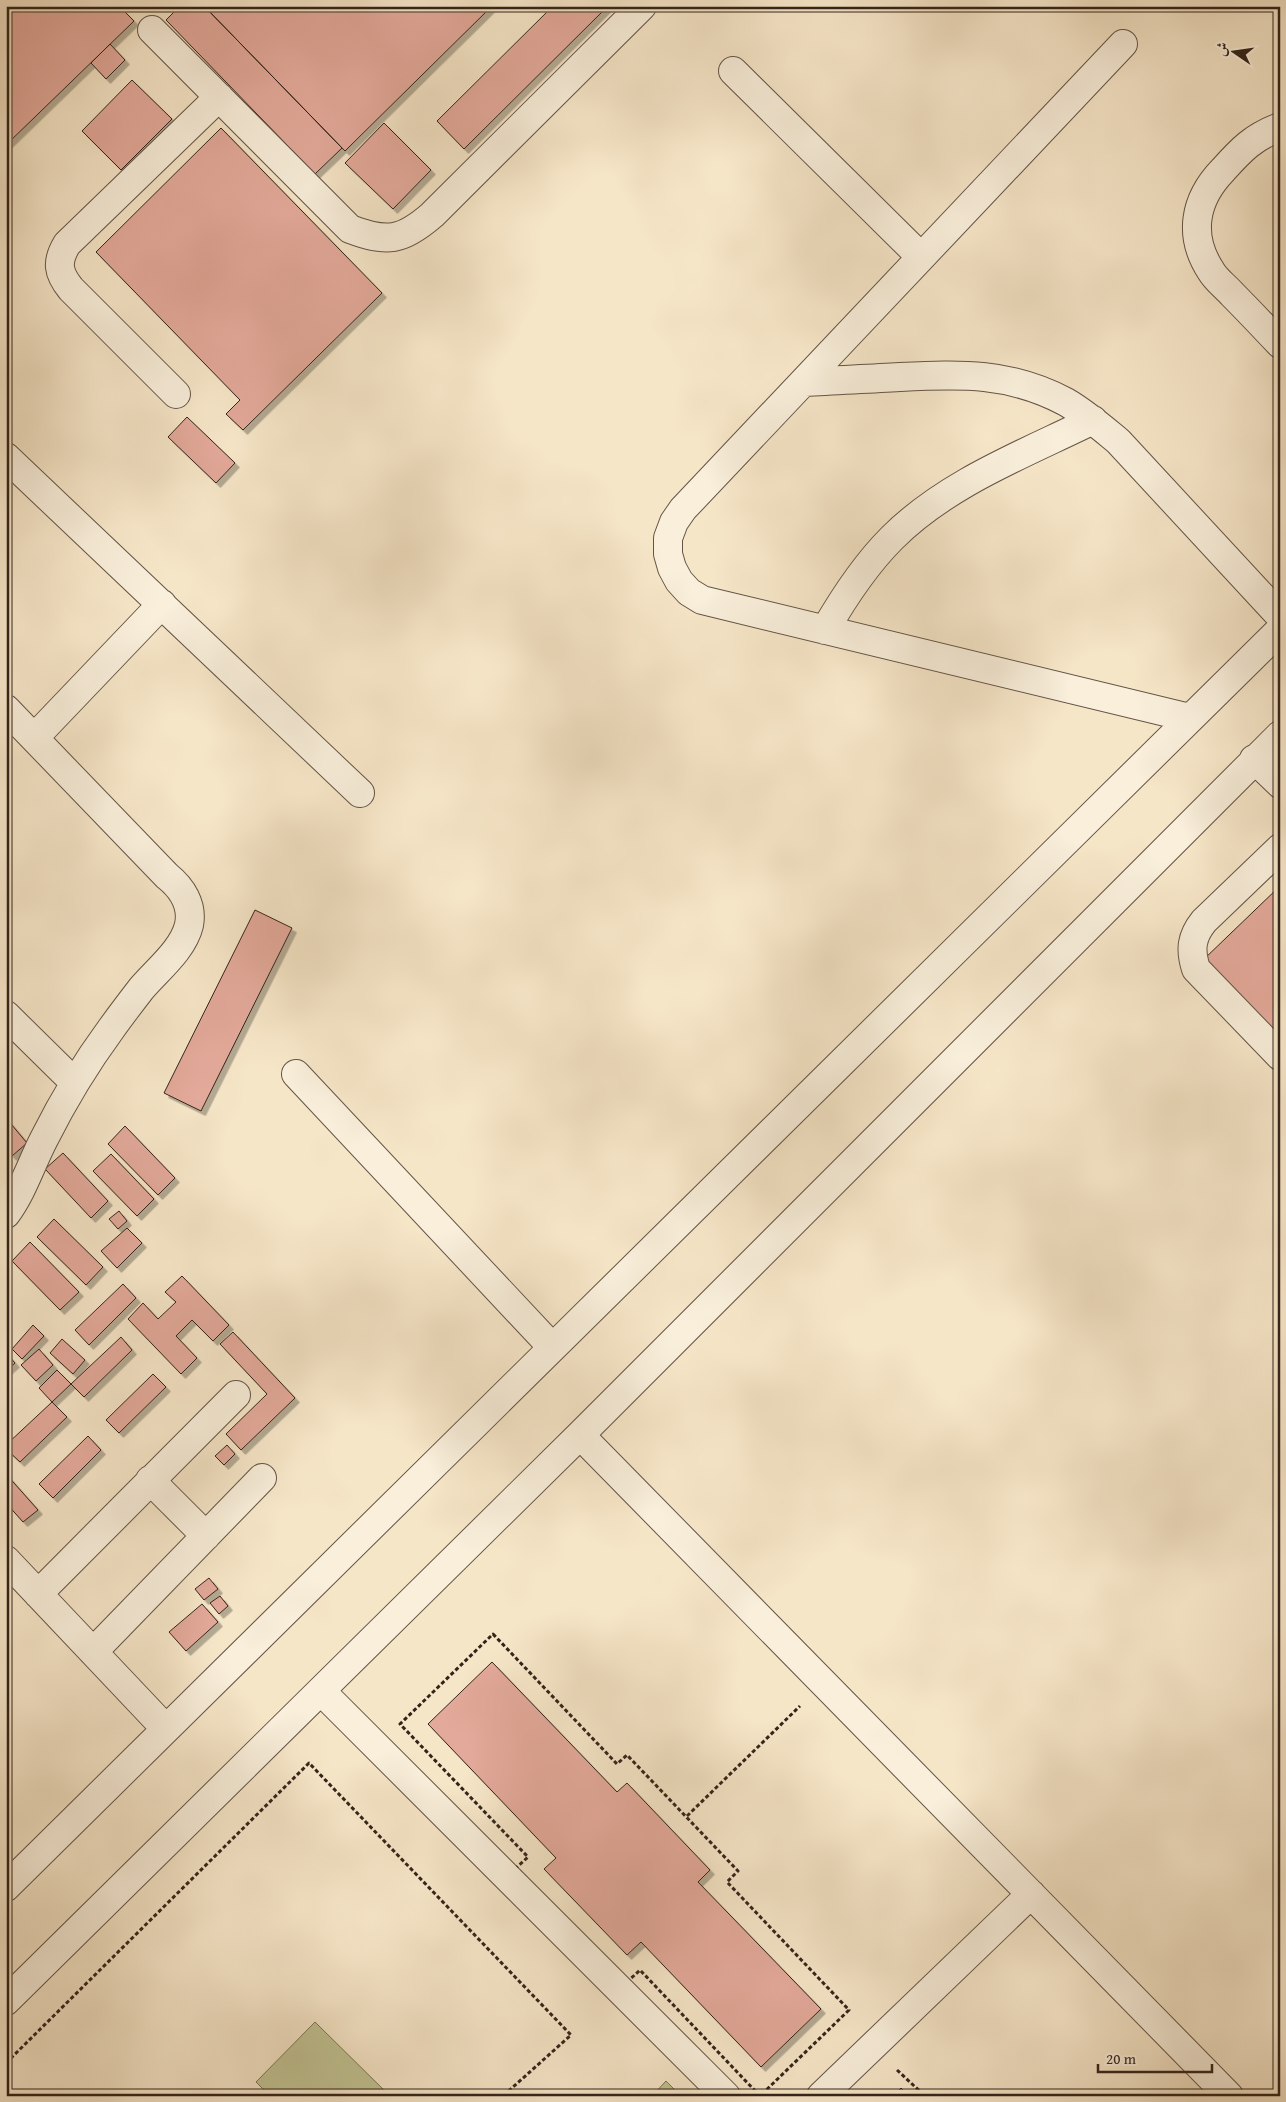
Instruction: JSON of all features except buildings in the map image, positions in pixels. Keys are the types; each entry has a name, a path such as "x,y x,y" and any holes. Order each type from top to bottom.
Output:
{"lane":[{"path":"152,30 350,229 371,237 394,238 415,230 432,215 642,6"},
{"path":"1123,44 683,509 674,522 668,538 668,554 672,568 679,581 689,592 702,600 1190,718"},
{"path":"733,70 921,257"},
{"path":"176,394 70,289 62,279 59,267 61,255 67,244 219,97"},
{"path":"1280,127 1263,133 1248,143 1216,177 1202,201 1198,214 1197,235 1202,255 1212,273 1280,344"},
{"path":"805,382 953,374 981,376 1009,380 1066,402 1093,420 1118,441 1280,616"},
{"path":"826,630 844,597 867,566 893,537 918,515 944,496 973,479 1093,420"},
{"path":"6,457 360,793"},
{"path":"34,738 162,604"},
{"path":"6,1887 1280,630"},
{"path":"6,1214 24,1184 44,1138 110,1030 141,989 184,939 189,925 190,910 186,896 178,885 34,738 8,714"},
{"path":"6,2001 580,1435 1280,735"},
{"path":"1254,759 1280,784"},
{"path":"1280,848 1204,921 1196,931 1192,944 1192,956 1200,974 1280,1056"},
{"path":"6,1015 76,1083"},
{"path":"296,1074 552,1347"},
{"path":"38,1594 236,1395"},
{"path":"580,1435 1229,2096"},
{"path":"93,1652 262,1478"},
{"path":"150,1480 206,1536"},
{"path":"6,1560 166,1729"},
{"path":"321,1691 726,2096"},
{"path":"822,2096 1031,1894"}],"path":[{"path":"493,1634 617,1764 627,1754 686,1816 738,1871 727,1882 849,2010 760,2096 640,1970 626,1983 516,1868 528,1857 400,1724 493,1634"},
{"path":"686,1816 824,1683"},
{"path":"6,2063 309,1763 572,2035 503,2096"},
{"path":"895,2068 925,2096"}],"green space":[{"path":"315,2022 390,2096 270,2096 256,2082"},
{"path":"666,2081 681,2096 652,2096"}]}
